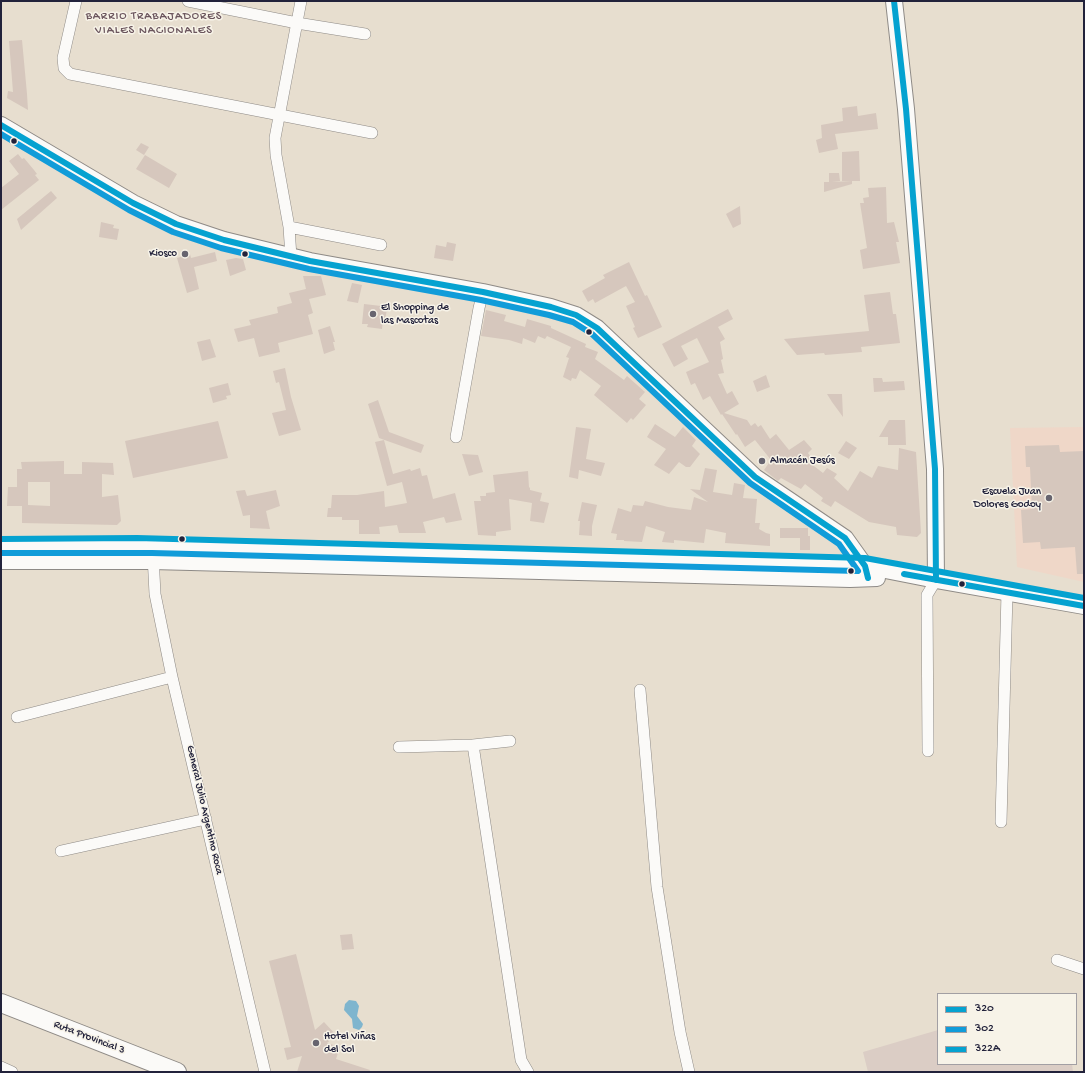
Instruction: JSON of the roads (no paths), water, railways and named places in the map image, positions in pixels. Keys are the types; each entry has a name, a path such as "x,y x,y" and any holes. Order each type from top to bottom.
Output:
{"main road":[{"name":"Ruta Provincial 3","path":"1,1003 178,1072"}],"street":[{"path":"76,1 63,58 64,68 70,74 372,133"},
{"path":"188,1 297,23 365,34"},
{"path":"291,257 289,227 276,154 275,138 301,1"},
{"path":"894,1 906,110 935,469 936,580 927,594 928,751"},
{"path":"1,125 133,203 176,224 224,240 310,261 483,292 551,307 576,315 589,322 682,406 755,477 845,538 867,572"},
{"path":"289,227 381,245"},
{"path":"456,437 483,292"},
{"path":"1,547 153,554"},
{"path":"1,560 153,554 182,548 436,562 844,579 867,572 936,580 1084,606"},
{"name":"General Julio Argentino Roca","path":"153,554 155,594 172,677 265,1072"},
{"path":"1001,822 1007,592"},
{"path":"17,717 172,677"},
{"path":"640,690 657,887 680,1032 689,1072"},
{"path":"399,747 473,745 510,741"},
{"path":"473,745 521,1060 528,1072"},
{"path":"61,851 206,819"},
{"path":"1058,960 1084,969"},
{"path":"1,1067 12,1072"}],"water":[{"path":"349,1000 356,1001 359,1006 357,1016 363,1024 359,1030 353,1028 352,1019 344,1010 345,1004"}],"place":[{"name":"Kiosco","path":"185,254"},
{"name":"El Shopping de las Mascotas","path":"373,314"},
{"name":"Almacén Jesús","path":"762,461"},
{"name":"Escuela Juan Dolores Godoy","path":"1049,498"},
{"name":"Hotel Viñas del Sol","path":"316,1043"}],"district":[{"name":"BARRIO TRABAJADORES VIALES NACIONALES","path":"154,24"}]}
